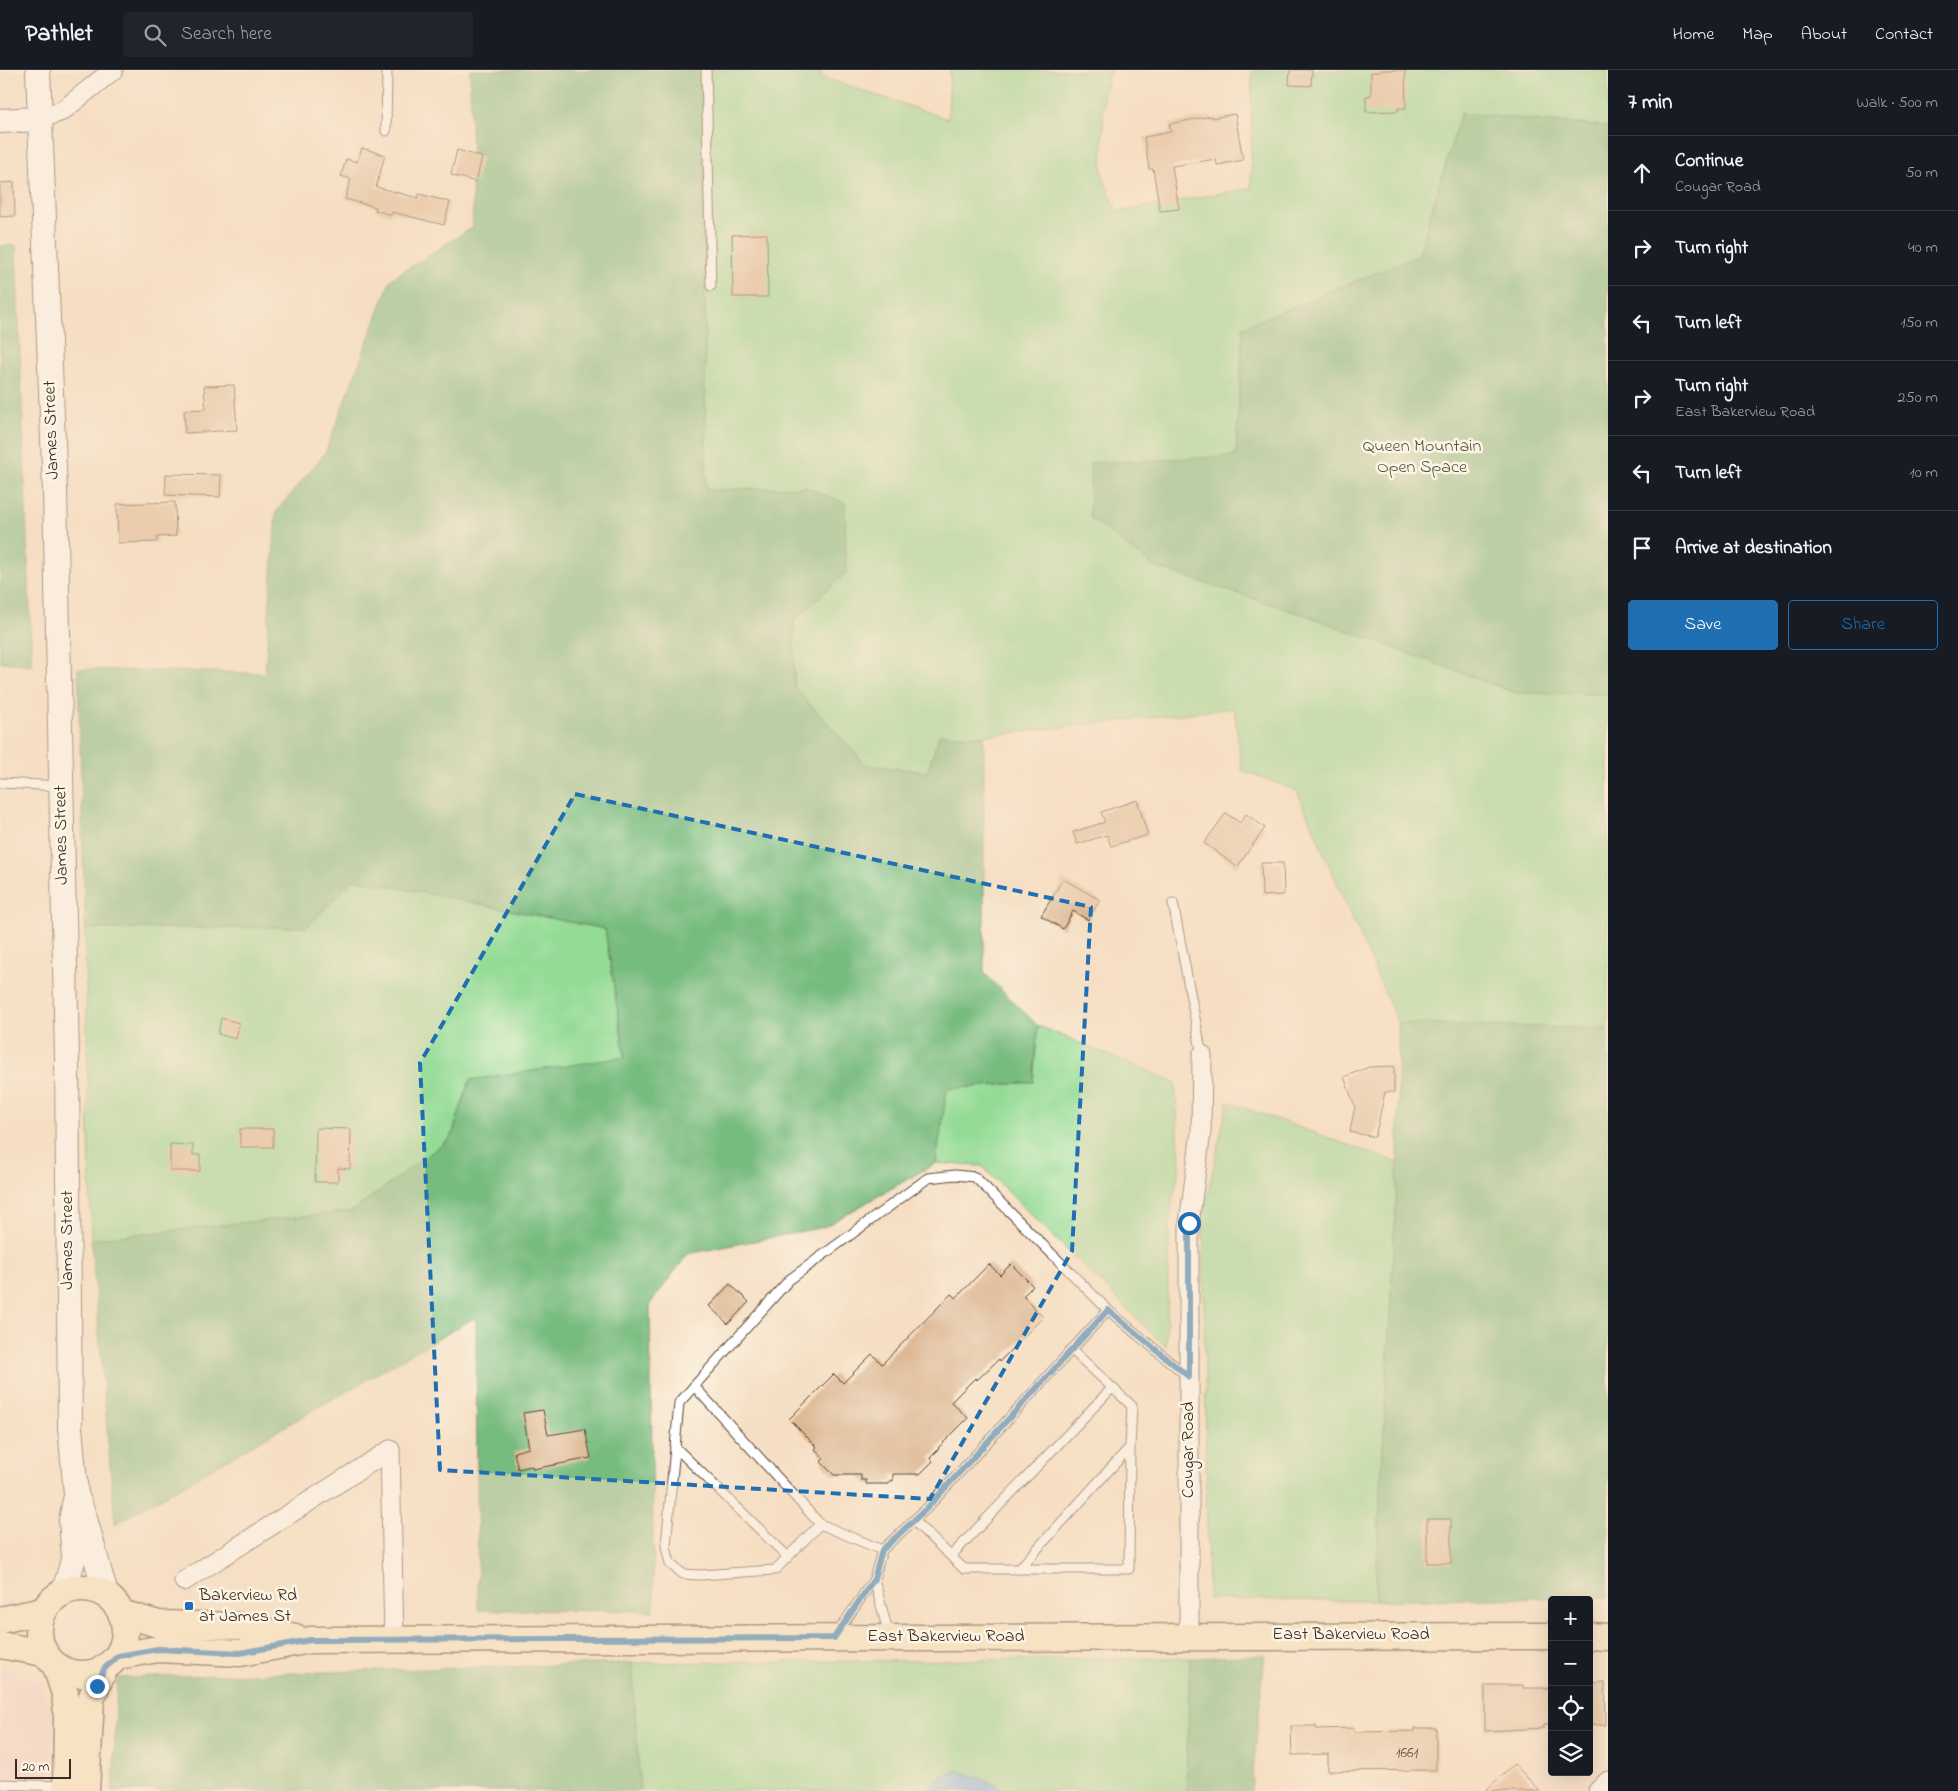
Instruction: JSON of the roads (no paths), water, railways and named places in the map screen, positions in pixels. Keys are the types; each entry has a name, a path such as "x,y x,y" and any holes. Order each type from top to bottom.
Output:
{"main road":[{"path":"87,1588 113,1604 125,1629 125,1638 91,1699 77,1782 65,1694 38,1634 38,1626 43,1611 50,1601 64,1591 87,1588"},
{"name":"East Bakerview Road","path":"113,1604 158,1624 239,1626 310,1640"},
{"path":"0,1620 43,1611"},
{"name":"East Bakerview Road","path":"111,1662 158,1649 240,1653 310,1640 1548,1636"},
{"path":"1593,1636 1608,1636"},
{"path":"0,1645 50,1660 76,1674 85,1675 111,1662"}],"street":[{"name":"James Street","path":"38,70 38,119 55,490 67,1050 70,1427 76,1494 86,1518 113,1604"},
{"path":"0,121 38,119 62,112 113,70"},
{"name":"Cougar Road","path":"1189,1636 1189,1223 1201,1132 1202,1055"},
{"path":"184,1581 390,1450 394,1640"},
{"path":"64,1591 74,1557 71,1520 76,1494"},
{"path":"1598,1791 1608,1781"}],"lane":[{"path":"386,131 387,70"},
{"path":"706,70 711,286"},
{"path":"0,783 61,786"},
{"path":"1173,903 1202,1055"},
{"path":"820,1524 775,1570 700,1575 683,1574 670,1564 666,1546 679,1403 789,1280 928,1178 955,1174 975,1177 1108,1310 1189,1377"},
{"path":"834,1638 874,1579 882,1550 934,1501 1108,1310"},
{"path":"914,1521 964,1569 1130,1569 1132,1406 1072,1350"},
{"path":"694,1386 820,1524 882,1550"},
{"path":"951,1556 1112,1388"},
{"path":"675,1447 788,1557"},
{"path":"1019,1569 1130,1447"},
{"path":"874,1579 890,1638"},
{"path":"0,1784 77,1782"}],"water":[{"path":"958,1770 998,1786 1002,1791 929,1791 937,1779"}],"place":[{"name":"Bakerview Rd at James St","path":"189,1606"}],"park label":[{"name":"Queen Mountain Open Space","path":"1422,457"}]}
